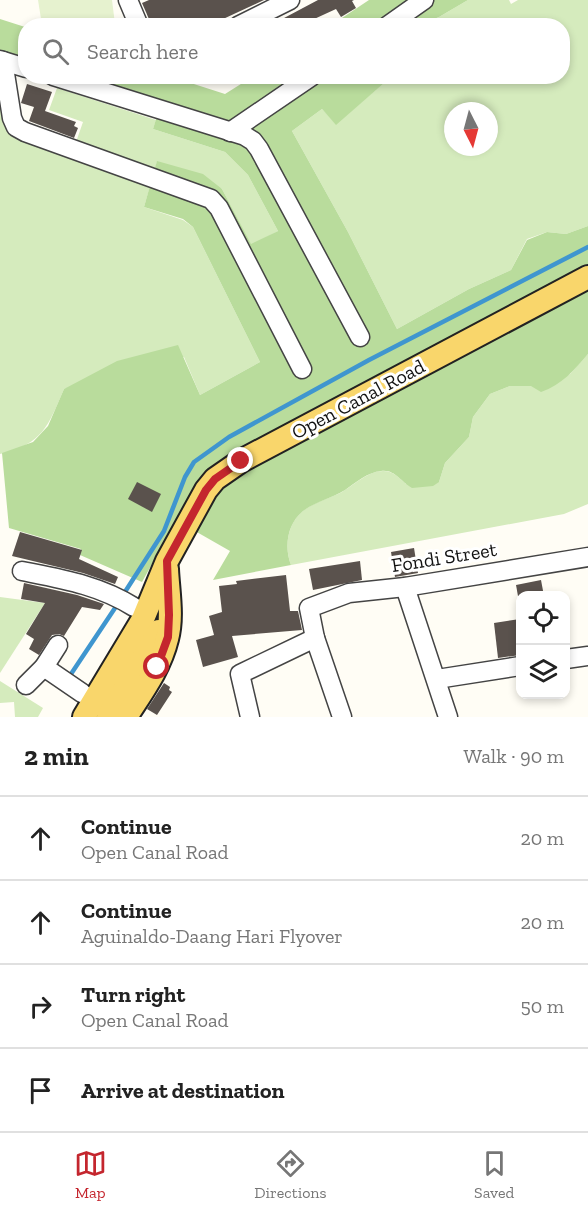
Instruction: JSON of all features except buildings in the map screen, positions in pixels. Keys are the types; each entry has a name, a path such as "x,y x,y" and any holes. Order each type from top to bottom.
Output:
{"main road":[{"name":"Open Canal Road","path":"167,561 206,490 215,479 234,465 588,277"},
{"path":"67,717 82,693 125,601 167,561"},
{"path":"126,717 157,667 168,637 167,561"},
{"path":"84,717 143,619 167,561"},
{"path":"108,717 169,615"}],"street":[{"path":"128,0 135,18"},
{"path":"254,18 290,0"},
{"path":"398,18 424,0"},
{"path":"18,66 2,61 12,118 16,127 211,199 219,208 302,369"},
{"path":"78,84 245,136 253,141 360,337"},
{"path":"230,132 300,84"},
{"name":"Fondi Street","path":"315,638 309,608 349,593 405,587 588,557"},
{"path":"22,571 98,588 125,601"},
{"path":"405,587 448,717"},
{"path":"250,717 240,674 315,638 342,717"},
{"path":"26,685 44,667 58,645"},
{"path":"570,658 588,656"},
{"path":"44,667 82,693"},
{"path":"437,679 516,667"}],"green space":[{"path":"38,0 112,0 114,18 41,18"},
{"path":"369,0 468,0 436,18 342,18"},
{"path":"468,0 509,0 511,4 518,0 588,0 588,226 566,234 547,232 527,239 511,270 469,289 397,329 348,232 292,131 322,109 336,124 383,84 570,84 570,18 436,18"},
{"path":"0,19 18,25 18,56 0,50"},
{"path":"104,84 194,84 225,94 241,84 383,84 336,125 322,109 292,131 348,232 397,329 469,289 511,270 527,240 547,232 566,234 588,226 588,266 186,503 142,582 80,555 81,549 9,528 2,453 33,442 48,426 64,389 117,361 178,345 200,395 260,362 193,227 183,219 144,207 157,161 203,174 222,189 251,244 278,231 248,175 225,152 153,129 161,103"},
{"path":"57,88 156,120 153,129 225,152 248,175 278,231 251,245 222,189 157,162 155,170 75,145 83,122 49,110"},
{"path":"0,99 4,119 151,183 144,207 183,220 193,227 260,362 200,395 184,357 64,389 42,432 26,445 0,454"},
{"path":"588,290 588,354 567,376 541,392 531,386 510,386 490,394 473,417 469,437 445,463 439,482 433,486 412,488 390,472 371,473 340,493 308,508 298,516 288,536 291,565 213,580 230,551 195,531 209,502 227,483 246,470"},
{"path":"588,354 588,504 564,514 291,565 288,536 298,515 304,510 377,472 390,472 406,484 439,482 445,463 469,437 473,417 490,394 510,386 531,386 570,374"},
{"path":"0,597 45,603 0,673"},
{"path":"0,681 43,708 38,717 15,717 14,702 0,703"}],"waterway":[{"path":"123,595 164,531 185,477 194,462 229,437 369,360 588,247"},
{"path":"69,677 119,602"}],"route":[{"path":"157,667 168,637 167,561 206,490 215,479 241,461"}]}
